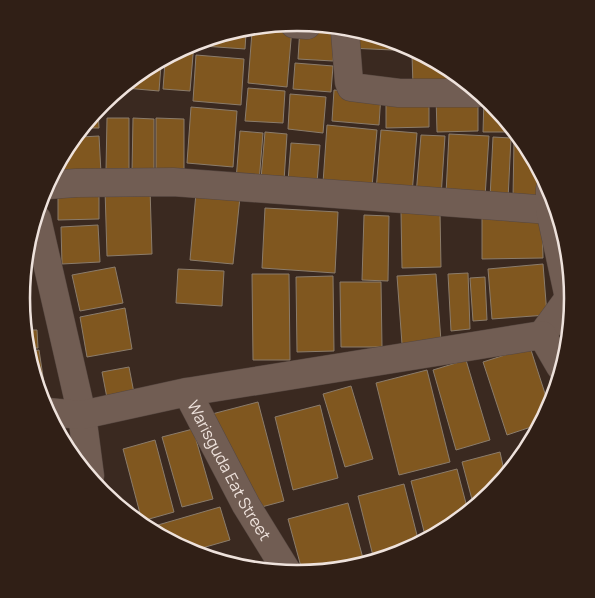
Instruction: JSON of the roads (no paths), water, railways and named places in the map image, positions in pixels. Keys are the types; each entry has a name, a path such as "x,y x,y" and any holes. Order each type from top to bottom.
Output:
{"street":[{"path":"345,36 351,87 399,93 468,93"},
{"path":"56,184 172,182 546,200"},
{"path":"39,229 82,415 89,466"},
{"path":"56,413 82,415 187,392 542,335 565,306"},
{"path":"542,335 557,362"},
{"name":"Warisguda Eat Street","path":"187,392 246,506 284,566"}]}
